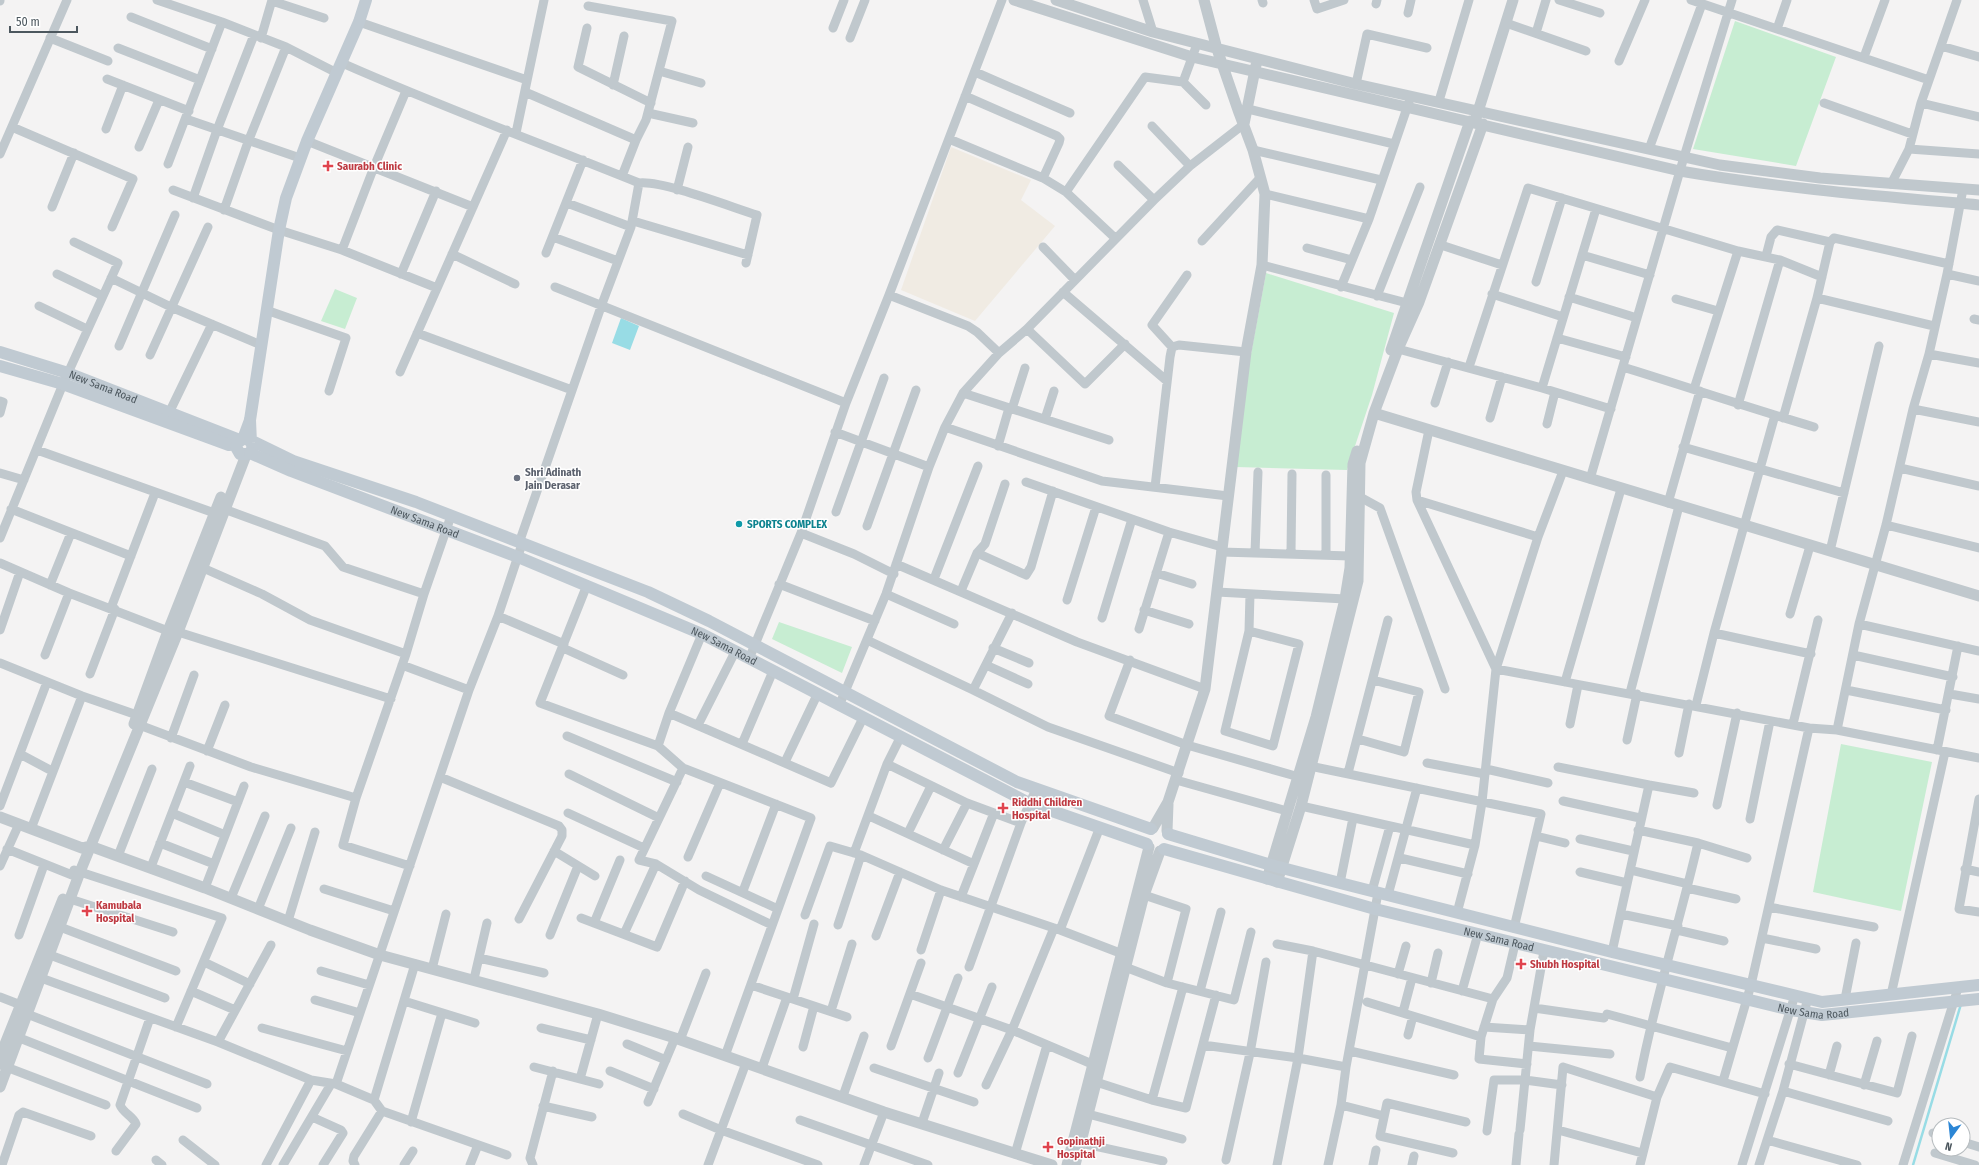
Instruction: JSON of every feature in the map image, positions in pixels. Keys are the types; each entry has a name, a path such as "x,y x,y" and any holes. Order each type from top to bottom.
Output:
{"main road":[{"path":"244,447 250,420 279,230 286,198 307,141 360,22 366,0"},
{"name":"New Sama Road","path":"0,352 66,379 203,431"},
{"name":"New Sama Road","path":"0,366 66,379 169,413 203,431"},
{"path":"203,431 292,466"},
{"name":"New Sama Road","path":"292,466 416,502 648,592 755,645 1017,782 1152,829"},
{"name":"New Sama Road","path":"292,466 587,585 702,634 900,738 1029,803 1100,827 1155,848 1375,909 1544,951 1663,978 1746,1001 1804,1013 1822,1015 1979,999"},
{"path":"1160,827 1168,832 1169,843 1155,848 1146,835 1152,829 1160,827"},
{"name":"New Sama Road","path":"1168,832 1276,867 1514,928 1822,1002 1979,985"}],"street":[{"path":"0,154 67,0"},
{"path":"157,0 222,22 339,68 406,91 516,133 639,183 646,182 677,190 757,215 747,259 567,203"},
{"path":"516,133 544,0"},
{"path":"833,28 844,0"},
{"path":"850,38 865,0"},
{"path":"749,659 801,533 835,432 1002,0"},
{"path":"1014,0 1192,56 1408,107 1649,149 1720,165 1820,178 1979,190"},
{"path":"1056,0 1077,4 1153,32 1356,84 1439,101 1476,120 1680,171 1750,182 1817,190 1979,204"},
{"path":"1143,0 1153,32"},
{"path":"1152,829 1168,802 1205,689 1246,352 1262,265 1265,194 1254,150 1238,110 1217,49 1204,0"},
{"path":"1314,0 1317,9 1344,0"},
{"path":"1408,13 1412,0"},
{"path":"1439,101 1469,0"},
{"path":"1276,867 1301,806 1358,581 1360,463 1374,414 1398,349 1419,302 1441,245 1476,120 1513,0"},
{"path":"1536,33 1545,0"},
{"path":"1559,0 1600,13"},
{"path":"1619,61 1645,0"},
{"path":"1691,0 1864,57 1928,80"},
{"path":"1590,479 1684,157 1732,0"},
{"path":"1777,29 1787,0"},
{"path":"1864,57 1885,0"},
{"path":"1891,184 1909,149 1928,80 1957,0"},
{"path":"193,198 217,130 258,37 272,1 324,18"},
{"path":"1649,149 1702,4"},
{"path":"588,6 672,21 648,113 622,176"},
{"path":"131,17 212,49"},
{"path":"168,164 188,115 222,22"},
{"path":"360,22 527,80"},
{"path":"1506,23 1586,51"},
{"path":"587,28 578,67 651,103"},
{"path":"1356,84 1367,34 1427,48"},
{"path":"613,85 624,36"},
{"path":"50,38 108,61"},
{"path":"1183,82 1197,44"},
{"path":"1941,46 1979,57"},
{"path":"224,210 248,142 286,47"},
{"path":"118,48 200,80"},
{"path":"839,706 894,574 896,564 929,467 945,427 963,393 999,353 1027,329 1154,200 1190,166 1244,124 1257,59"},
{"path":"659,71 701,83"},
{"path":"975,72 1070,113"},
{"path":"1066,192 1145,77 1183,82 1206,105"},
{"path":"106,79 159,100 217,130 248,142 300,158"},
{"path":"106,129 123,85"},
{"path":"342,250 374,167 406,91"},
{"path":"525,92 636,140"},
{"path":"1341,287 1369,219 1411,95"},
{"path":"965,96 1057,136 1060,139 1043,178"},
{"path":"139,147 159,100"},
{"path":"1921,103 1979,117"},
{"path":"1824,104 1912,134"},
{"path":"1248,109 1394,144"},
{"path":"648,113 693,123"},
{"path":"1272,881 1287,811 1299,777 1345,598 1350,556 1352,464 1407,303 1476,120"},
{"path":"1152,126 1190,166"},
{"path":"12,127 133,179 112,227"},
{"path":"400,372 507,130"},
{"path":"949,139 1043,178 1066,192 1115,238"},
{"path":"307,141 473,207"},
{"path":"677,190 688,147"},
{"path":"1909,149 1979,154"},
{"path":"1254,150 1381,180"},
{"path":"52,207 74,154"},
{"path":"546,253 583,160"},
{"path":"1118,164 1154,200"},
{"path":"1202,242 1260,178"},
{"path":"283,1165 334,1084 347,1051 469,690 498,616 518,557 520,543 572,390 632,224 639,183"},
{"path":"1377,296 1420,187"},
{"path":"1469,367 1528,188 1738,251 1780,260 1822,277"},
{"path":"1837,730 1859,624 1886,525 1913,409 1929,354 1934,326 1947,274 1963,189"},
{"path":"174,190 279,230 342,250 437,288"},
{"path":"401,274 436,191"},
{"path":"1265,194 1369,219"},
{"path":"1536,282 1562,198"},
{"path":"1542,388 1596,209"},
{"path":"118,346 175,215"},
{"path":"150,355 171,306 208,228"},
{"path":"1766,256 1771,237 1777,230 1830,242"},
{"path":"553,237 618,261"},
{"path":"1679,753 1760,470 1779,417 1817,298 1830,242 1834,238 1948,264"},
{"path":"0,538 87,329 118,263 74,242"},
{"path":"1441,245 1502,265"},
{"path":"1043,247 1075,280"},
{"path":"1307,248 1352,260"},
{"path":"1668,503 1684,447 1697,390 1718,311 1738,251"},
{"path":"452,254 515,284"},
{"path":"1582,255 1650,275"},
{"path":"1738,405 1780,260"},
{"path":"1262,265 1341,287 1407,303"},
{"path":"57,274 103,296"},
{"path":"1172,347 1152,325 1188,274"},
{"path":"1947,274 1979,282"},
{"path":"111,278 261,345"},
{"path":"555,287 602,304 846,403"},
{"path":"1063,292 1167,381"},
{"path":"1492,294 1563,317"},
{"path":"889,295 957,320 977,332 999,353"},
{"path":"1569,297 1637,318"},
{"path":"1817,298 1934,326"},
{"path":"1676,299 1718,311"},
{"path":"39,306 87,329"},
{"path":"266,310 346,338 329,391"},
{"path":"169,413 212,324"},
{"path":"1027,329 1085,384 1125,344"},
{"path":"416,333 572,390"},
{"path":"1557,338 1626,358"},
{"path":"1172,347 1179,345 1246,352"},
{"path":"1830,552 1879,346"},
{"path":"1155,487 1172,347"},
{"path":"1398,349 1469,367 1611,409"},
{"path":"1929,354 1979,363"},
{"path":"1435,403 1448,362"},
{"path":"1623,367 1697,390 1738,405 1814,428"},
{"path":"998,446 1025,368"},
{"path":"1490,418 1502,377"},
{"path":"836,512 884,378"},
{"path":"867,526 916,390"},
{"path":"1045,419 1054,391"},
{"path":"1547,424 1556,392"},
{"path":"963,393 1109,440"},
{"path":"0,401 3,402 0,413"},
{"path":"1913,409 1979,422"},
{"path":"1374,414 1979,596"},
{"path":"945,427 1102,481 1228,496"},
{"path":"1429,430 1416,492 1417,500 1496,669"},
{"path":"835,432 860,443 893,453 929,467"},
{"path":"2,1065 75,872 220,513 244,447"},
{"path":"1684,447 1844,493"},
{"path":"37,450 155,493 325,546 343,567 424,594"},
{"path":"934,579 978,466"},
{"path":"1900,468 1979,486"},
{"path":"1457,913 1475,845 1482,802 1496,669 1538,537 1563,471"},
{"path":"0,472 24,480"},
{"path":"1255,553 1258,472"},
{"path":"1291,553 1292,474"},
{"path":"1326,475 1326,554"},
{"path":"1026,482 1222,550 1255,553 1326,554 1350,556"},
{"path":"961,592 977,553 985,544 1005,484"},
{"path":"1565,682 1621,489"},
{"path":"977,553 1026,575 1031,567 1053,491"},
{"path":"90,674 131,556 155,493"},
{"path":"1360,497 1380,508 1445,689"},
{"path":"1417,500 1538,537"},
{"path":"1627,740 1633,694 1679,506"},
{"path":"1067,600 1096,507"},
{"path":"11,509 131,556"},
{"path":"173,631 203,568 220,513"},
{"path":"410,866 343,845 356,798 391,699 424,594 451,516"},
{"path":"1102,618 1132,519"},
{"path":"1886,525 1979,548"},
{"path":"1139,629 1169,532"},
{"path":"50,584 71,533"},
{"path":"801,533 854,554 894,574"},
{"path":"1790,614 1810,546"},
{"path":"0,563 69,593 173,631 391,699"},
{"path":"896,564 934,579 1077,642 1130,660 1205,689"},
{"path":"203,568 262,594 310,620 406,654"},
{"path":"0,630 20,572"},
{"path":"1156,573 1192,584"},
{"path":"779,584 875,621"},
{"path":"587,585 564,646 540,703 658,746 682,768 811,818 725,1056"},
{"path":"1217,592 1345,598"},
{"path":"45,655 69,593"},
{"path":"886,594 954,624"},
{"path":"1249,631 1299,644 1273,746 1225,731 1249,631 1250,594"},
{"path":"1144,610 1189,624"},
{"path":"973,690 1012,613"},
{"path":"498,616 623,675"},
{"path":"1348,774 1388,620"},
{"path":"1793,724 1818,620"},
{"path":"1859,624 1979,651"},
{"path":"1714,633 1811,654"},
{"path":"658,746 669,713 702,634"},
{"path":"867,640 1048,727 1177,776 1287,811"},
{"path":"1891,995 1941,751 1946,710 1958,646"},
{"path":"993,648 1029,663"},
{"path":"698,725 735,652"},
{"path":"1852,655 1953,677"},
{"path":"1130,660 1109,716 1187,745 1299,777"},
{"path":"0,662 82,696 171,738 251,767 356,798"},
{"path":"986,665 1028,684"},
{"path":"402,666 469,690"},
{"path":"1496,669 1737,713 1809,728 1837,730 1979,758"},
{"path":"742,744 773,671"},
{"path":"171,738 194,675"},
{"path":"1358,739 1404,752 1419,692 1373,680"},
{"path":"0,806 48,682"},
{"path":"1570,724 1578,685"},
{"path":"1846,690 1946,710"},
{"path":"785,762 817,694"},
{"path":"1950,694 1979,699"},
{"path":"31,829 82,696"},
{"path":"207,751 225,705"},
{"path":"669,713 831,783 863,718"},
{"path":"1717,805 1737,713"},
{"path":"1750,819 1770,721"},
{"path":"1723,1081 1751,985 1809,728"},
{"path":"567,736 677,782"},
{"path":"838,925 869,816 887,764 900,738"},
{"path":"20,754 52,771"},
{"path":"1427,763 1548,783"},
{"path":"887,764 967,803 1021,823"},
{"path":"151,867 190,766"},
{"path":"1310,766 1541,814 1514,928"},
{"path":"1558,767 1694,793"},
{"path":"682,768 677,782 639,860 656,864 685,881 772,925"},
{"path":"118,856 152,769"},
{"path":"569,774 659,818"},
{"path":"440,777 559,826 562,830 562,836 519,919"},
{"path":"184,782 238,802"},
{"path":"688,857 720,782"},
{"path":"1612,952 1640,818 1649,785"},
{"path":"205,888 244,786"},
{"path":"908,833 931,786"},
{"path":"1380,893 1400,858 1417,788"},
{"path":"969,967 1021,823 1036,789"},
{"path":"1979,799 1976,832 1966,869 1959,908 1979,912"},
{"path":"1563,801 1640,818"},
{"path":"1168,802 1168,832"},
{"path":"943,850 967,803"},
{"path":"743,891 776,804"},
{"path":"1301,806 1475,845"},
{"path":"172,813 225,835"},
{"path":"568,813 644,848"},
{"path":"961,897 994,813"},
{"path":"231,898 265,816"},
{"path":"869,816 974,864"},
{"path":"0,817 31,829 151,867 288,921 380,955 474,979 598,1014 678,1039 843,1096 884,1112 1052,1165"},
{"path":"1340,883 1353,818"},
{"path":"0,866 19,824"},
{"path":"1328,1165 1341,1105 1346,1067 1375,909 1380,893 1390,826"},
{"path":"986,1085 1057,929 1100,827"},
{"path":"258,909 291,828"},
{"path":"1638,830 1698,843 1747,858"},
{"path":"288,921 315,832"},
{"path":"1536,836 1565,843"},
{"path":"1580,839 1633,851"},
{"path":"160,843 214,864"},
{"path":"1640,1077 1650,1025 1666,965 1678,928 1698,843"},
{"path":"805,915 830,846 858,854 941,890 1057,929 1120,953"},
{"path":"1075,1165 1155,848"},
{"path":"1067,1165 1120,953 1155,848"},
{"path":"7,849 44,865 75,872 222,918 176,1027"},
{"path":"554,851 595,876"},
{"path":"1400,858 1468,874"},
{"path":"594,923 620,860"},
{"path":"624,934 656,864"},
{"path":"19,935 44,865"},
{"path":"550,935 578,866"},
{"path":"1966,869 1979,872"},
{"path":"1630,870 1736,899"},
{"path":"24,1010 41,978 60,928 70,898 75,872"},
{"path":"876,936 900,872"},
{"path":"1580,872 1627,883"},
{"path":"706,876 743,891 778,909"},
{"path":"581,918 657,947 685,881"},
{"path":"324,889 394,911"},
{"path":"921,950 941,890"},
{"path":"1144,896 1186,909 1167,983"},
{"path":"70,898 173,932"},
{"path":"1769,907 1874,927"},
{"path":"1200,991 1221,912"},
{"path":"432,969 446,914"},
{"path":"1621,914 1724,941"},
{"path":"474,979 487,924"},
{"path":"762,1068 790,998 814,924"},
{"path":"60,928 176,971"},
{"path":"1125,967 1167,983 1234,1000 1251,932"},
{"path":"1762,938 1816,949"},
{"path":"1462,991 1476,941"},
{"path":"1845,999 1856,943"},
{"path":"831,1011 852,944"},
{"path":"1277,944 1313,951 1493,999"},
{"path":"1515,944 1507,978 1493,999 1484,1027 1481,1037 1479,1059 1527,1064"},
{"path":"218,1042 271,945"},
{"path":"1398,974 1406,946"},
{"path":"1278,1165 1298,1058 1313,951"},
{"path":"1516,1165 1530,1030 1544,951"},
{"path":"1431,983 1438,952"},
{"path":"50,955 164,998"},
{"path":"479,958 544,973"},
{"path":"204,962 250,984"},
{"path":"1226,1160 1250,1053 1266,962"},
{"path":"891,1046 921,963"},
{"path":"374,1100 415,964"},
{"path":"321,971 370,985"},
{"path":"648,1102 666,1060 678,1039 706,973"},
{"path":"41,978 218,1042 311,1080 334,1084 374,1100 382,1111 508,1155"},
{"path":"928,1058 958,978"},
{"path":"1403,1012 1412,978"},
{"path":"751,985 847,1017"},
{"path":"958,1073 992,987"},
{"path":"1152,1100 1183,987"},
{"path":"1903,1165 1958,988"},
{"path":"191,991 235,1010"},
{"path":"910,994 1012,1030 1092,1064"},
{"path":"1096,1082 1152,1100 1186,1108 1216,995"},
{"path":"1742,1165 1795,995"},
{"path":"0,997 24,1010 207,1084"},
{"path":"1759,1165 1782,1091 1808,998"},
{"path":"315,1000 360,1013"},
{"path":"404,1001 475,1023"},
{"path":"1367,1002 1481,1037"},
{"path":"803,1047 814,1006"},
{"path":"1534,1008 1606,1016 1650,1025 1732,1048"},
{"path":"411,1122 442,1012"},
{"path":"580,1079 598,1014"},
{"path":"1408,1035 1413,1016"},
{"path":"116,1151 136,1124 135,1121 121,1109 120,1105 150,1018"},
{"path":"1484,1027 1530,1030"},
{"path":"262,1028 347,1051"},
{"path":"541,1028 591,1040"},
{"path":"0,1087 2,1043 14,1035"},
{"path":"14,1035 197,1108"},
{"path":"843,1096 864,1036"},
{"path":"1789,1064 1898,1093 1912,1036"},
{"path":"1864,1085 1877,1041"},
{"path":"627,1044 666,1060"},
{"path":"1015,1154 1047,1045"},
{"path":"1203,1045 1250,1053 1298,1058 1346,1067"},
{"path":"1529,1046 1610,1054"},
{"path":"1829,1075 1837,1046"},
{"path":"1350,1051 1454,1075"},
{"path":"708,1165 746,1063"},
{"path":"2,1065 106,1106"},
{"path":"534,1066 599,1084"},
{"path":"1554,1165 1563,1067 1657,1097"},
{"path":"1640,1165 1657,1097 1670,1067 1765,1094"},
{"path":"874,1068 974,1102"},
{"path":"610,1071 654,1089"},
{"path":"533,1165 530,1158 552,1072"},
{"path":"922,1123 939,1073"},
{"path":"266,1165 311,1080"},
{"path":"1487,1131 1494,1080 1526,1080 1562,1085"},
{"path":"1782,1091 1888,1121"},
{"path":"1452,1153 1380,1136 1388,1103 1466,1122"},
{"path":"1341,1105 1384,1116"},
{"path":"543,1106 592,1117"},
{"path":"355,1165 353,1161 354,1156 382,1111"},
{"path":"2,1165 19,1115 23,1112 91,1136"},
{"path":"864,1165 884,1112"},
{"path":"684,1114 720,1130 818,1165"},
{"path":"1088,1114 1182,1139"},
{"path":"312,1117 341,1130 343,1133 323,1165"},
{"path":"800,1120 928,1165"},
{"path":"1558,1130 1642,1153"},
{"path":"183,1140 215,1165"},
{"path":"1767,1140 1857,1165"},
{"path":"1081,1143 1163,1161"},
{"path":"470,1165 478,1144"},
{"path":"1373,1165 1376,1150"},
{"path":"404,1165 413,1151"},
{"path":"1944,1160 1975,1165"}],"green space":[{"path":"1735,21 1836,57 1796,166 1693,149"},
{"path":"1266,273 1394,313 1372,395 1347,470 1236,467 1248,370"},
{"path":"335,289 357,298 345,329 321,321"},
{"path":"779,622 852,647 842,673 772,639"},
{"path":"1841,744 1932,762 1901,911 1813,892"}],"sand":[{"path":"951,147 1031,180 1021,200 1055,226 975,321 901,290"}],"water":[{"path":"621,318 639,326 630,350 612,343"}],"waterway":[{"path":"1913,1165 1961,1004"}],"place":[{"name":"Saurabh Clinic","path":"328,166"},
{"name":"Shri Adinath Jain Derasar","path":"517,478"},
{"name":"SPORTS COMPLEX","path":"739,524"},
{"name":"Riddhi Children Hospital","path":"1003,808"},
{"name":"Kamubala Hospital","path":"87,911"},
{"name":"Shubh Hospital","path":"1521,964"},
{"name":"Gopinathji Hospital","path":"1048,1147"}]}
